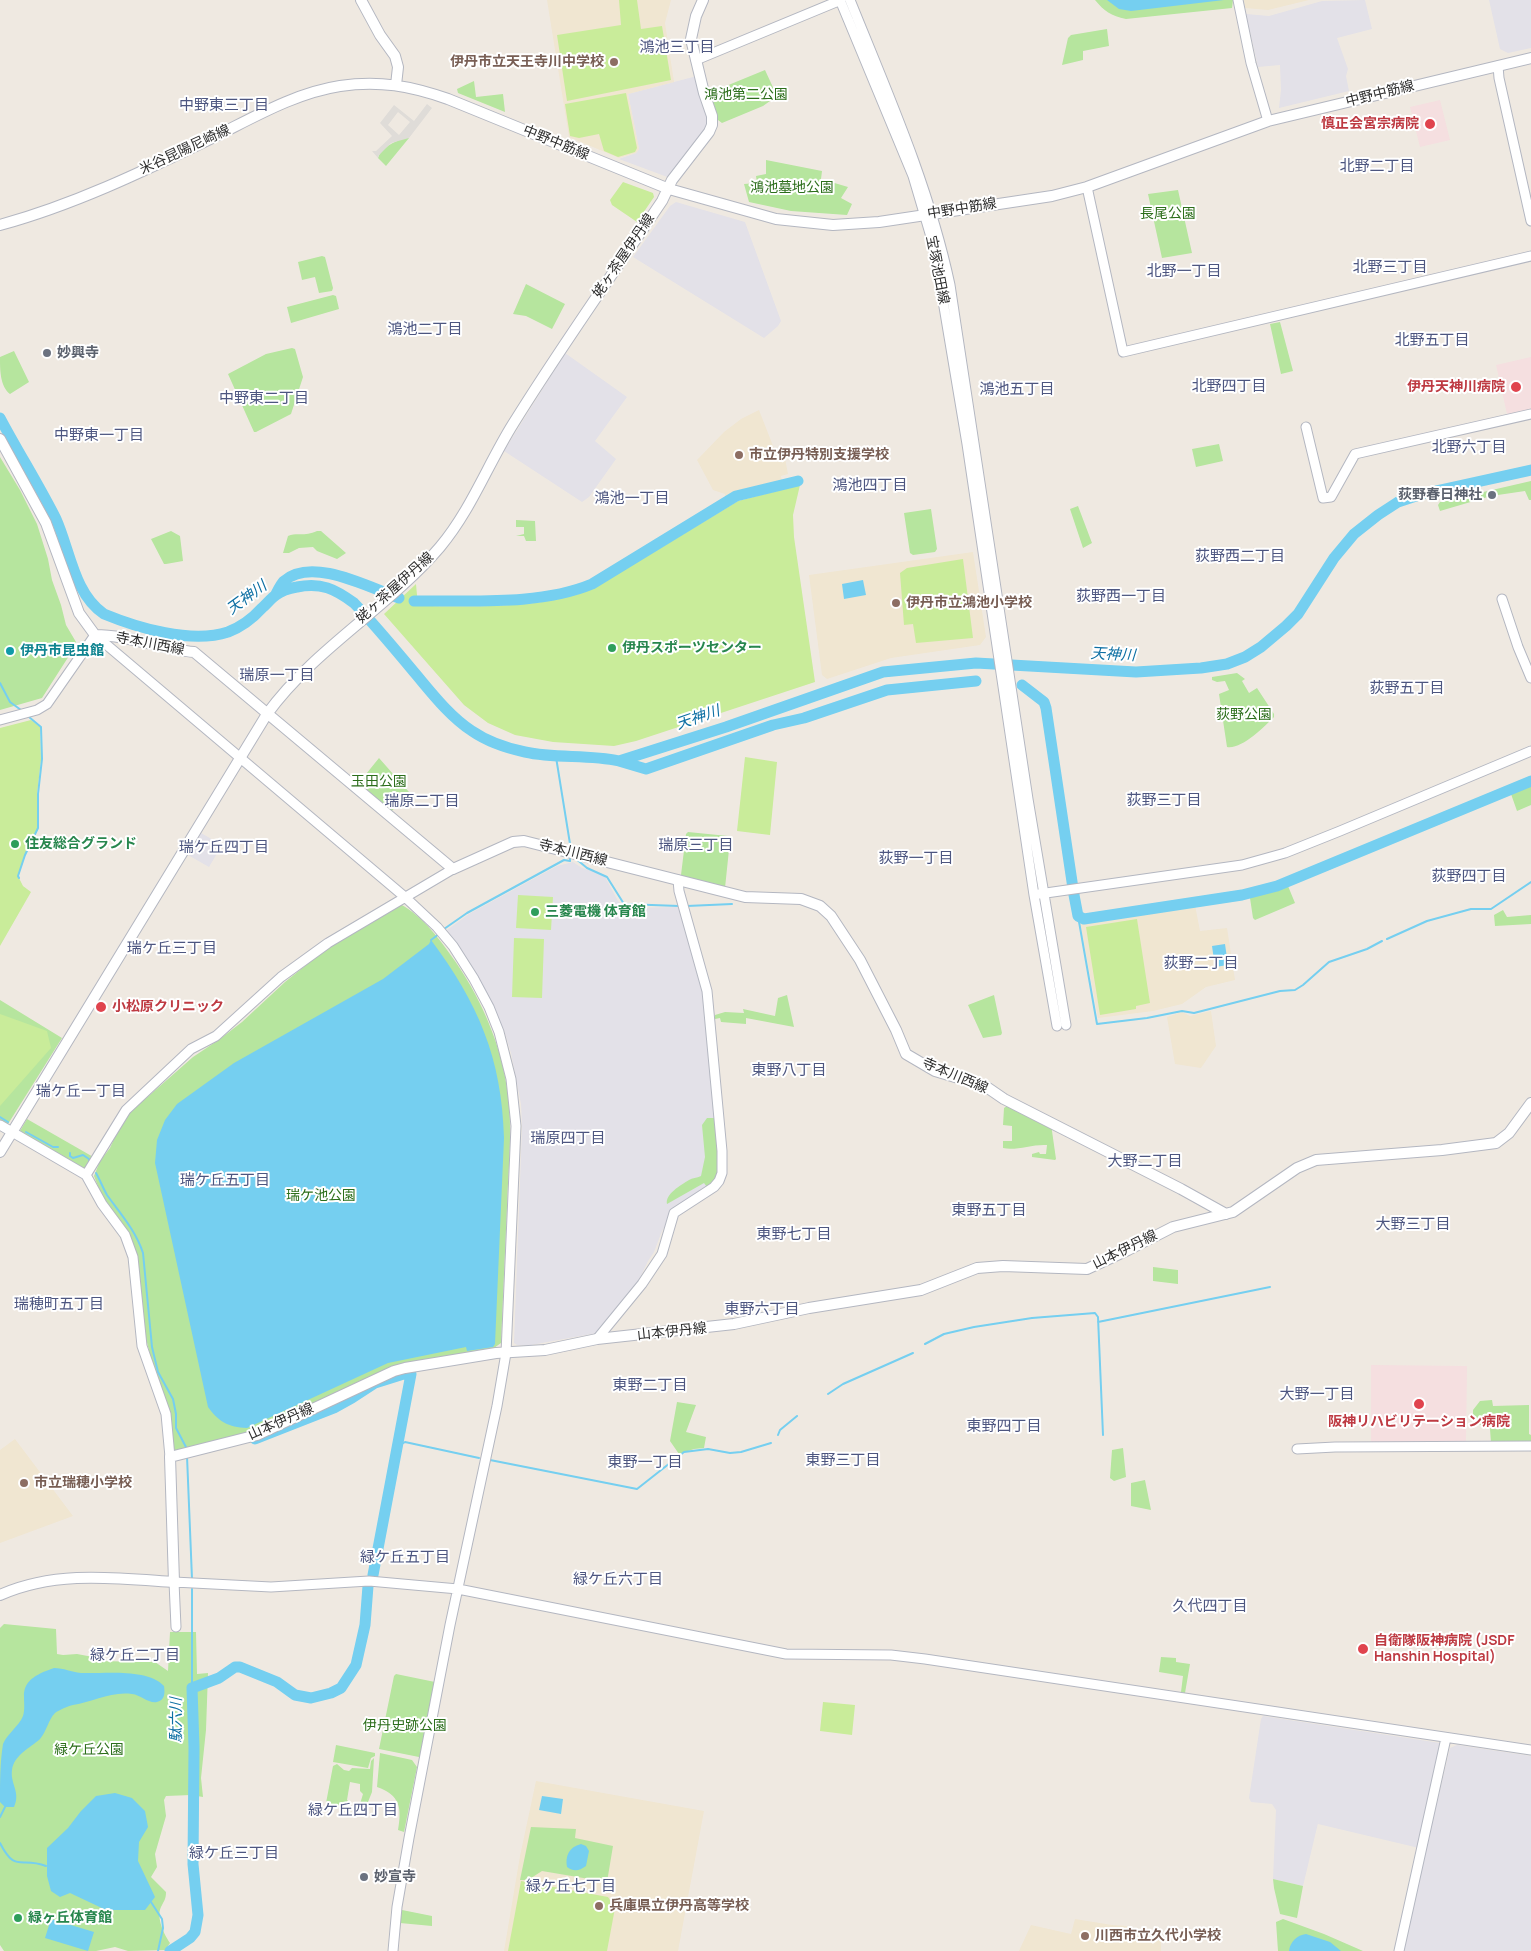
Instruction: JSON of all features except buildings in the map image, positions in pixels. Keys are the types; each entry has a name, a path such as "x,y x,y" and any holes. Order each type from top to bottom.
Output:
{"main road":[{"path":"361,0 394,56 398,67 396,85"},
{"name":"姥ヶ茶屋伊丹線","path":"0,1152 267,714 300,675 419,570 441,546 458,522 525,404 669,189 672,180 708,132 712,125 712,116 691,39 692,29 703,0"},
{"name":"中野中筋線","path":"396,85 416,88 448,99 669,189 776,219 811,224 866,224 1052,196 1087,187 1268,122 1531,58"},
{"name":"米谷昆陽尼崎線","path":"0,225 54,208 109,186 295,98 340,86 396,85"},
{"path":"0,439 43,517 79,614 95,635"},
{"name":"寺本川西線","path":"95,635 115,637 172,650 194,652 453,869 518,841 529,841 745,897 801,899 820,906 834,920 862,964 896,1030 906,1054 935,1071 985,1086 1004,1099 1226,1214"},
{"name":"山本伊丹線","path":"170,1457 258,1435 394,1371 506,1353 545,1350 597,1339 715,1327 809,1308 914,1292 977,1268 1006,1266 1087,1269 1166,1230 1188,1222 1226,1214 1239,1209 1297,1168 1316,1160 1442,1150 1496,1143 1509,1133 1531,1103"},
{"path":"0,1595 38,1583 72,1578 174,1582 170,1457"}],"street":[{"path":"696,60 841,0 941,242 950,285 982,522 1038,894 1061,1026"},
{"path":"850,0 898,116 929,214"},
{"path":"1238,0 1251,63 1268,122"},
{"path":"1498,66 1498,74 1531,220"},
{"path":"1087,187 1124,352 1531,256"},
{"path":"1306,427 1323,498 1331,497 1355,454 1531,414"},
{"path":"1502,600 1531,678"},
{"path":"0,720 37,710 47,704 95,635 406,898 437,927 453,946 474,979 499,1032 511,1079 516,1126 506,1353 497,1406 458,1589 409,1838 397,1908 393,1951"},
{"path":"1038,894 1242,865 1273,856 1340,831 1531,751"},
{"path":"86,1175 126,1110 191,1050 216,1036 281,977 328,943 453,869"},
{"path":"597,1339 642,1284 662,1254 674,1213 714,1187 722,1173 722,1151 707,991 679,891 678,880"},
{"path":"0,1125 86,1175 102,1204 125,1234 133,1257 142,1346 166,1414 170,1457"},
{"path":"1296,1449 1335,1447 1531,1446"},
{"path":"176,1627 174,1582 272,1587 369,1581 458,1589 786,1654 891,1655 925,1659 1531,1750"},
{"path":"1399,1951 1446,1738"}],"shaded area":[{"name":"伊丹市立天王寺川中学校","path":"547,0 671,0 665,23 674,82 628,94 639,149 636,153 619,158 569,137"},
{"path":"1244,0 1309,0 1268,10 1245,8"},
{"path":"1365,0 1372,29 1337,38 1348,69 1346,76 1349,91 1279,108 1281,90 1280,65 1258,67 1246,14 1269,16 1322,1"},
{"path":"1489,0 1531,0 1531,48 1508,53 1500,49"},
{"path":"697,76 708,117 707,127 670,178 619,159 636,153 639,149 628,94"},
{"name":"慎正会宮宗病院","path":"1440,100 1450,140 1420,147 1410,107"},
{"path":"427,104 432,108 409,138 391,143 378,158 372,151 376,151 392,136 380,123 394,105 414,121","holes":["398,112 410,122 399,135 388,125"]},
{"path":"676,202 745,222 781,321 764,338 633,257 670,206"},
{"path":"565,353 627,397 595,441 616,459 589,497 582,502 504,451"},
{"name":"伊丹天神川病院","path":"1531,357 1531,409 1507,414 1496,365"},
{"name":"市立伊丹特別支援学校","path":"759,410 777,456 784,453 788,474 781,476 782,481 736,492 725,498 725,494 713,490 697,460 724,432 741,419"},
{"name":"伊丹市立鴻池小学校","path":"973,552 986,637 980,645 891,658 827,679 822,675 809,575"},
{"path":"201,833 222,845 209,867 188,855"},
{"path":"573,862 582,868 604,875 618,901 625,908 679,907 705,992 719,1152 717,1178 669,1219 638,1282 597,1333 531,1345 517,1345 514,1343 522,1127 521,1104 511,1053 504,1030 478,977 447,930 469,914 557,866"},
{"path":"1195,905 1200,931 1227,928 1235,980 1206,987 1182,1004 1153,1011 1098,1018 1080,922"},
{"path":"1211,1011 1216,1046 1201,1068 1175,1064 1167,1017 1182,1012 1190,1016"},
{"name":"阪神リハビリテーション病院","path":"1371,1365 1467,1366 1466,1443 1371,1443"},
{"name":"市立瑞穂小学校","path":"15,1439 73,1516 0,1543 0,1450"},
{"path":"1263,1716 1440,1743 1419,1848 1318,1824 1319,1819 1303,1886 1273,1879 1276,1810 1272,1804 1251,1802 1249,1798"},
{"path":"1457,1745 1531,1756 1531,1951 1402,1951 1450,1748"},
{"name":"兵庫県立伊丹高等学校","path":"536,1781 704,1811 678,1951 504,1951 520,1856"},
{"name":"川西市立久代小学校","path":"1075,1919 1127,1926 1128,1935 1161,1938 1161,1951 1019,1951 1031,1925 1071,1934"}],"green space":[{"path":"619,0 637,0 641,29 662,26 671,80 567,101 557,35 621,25"},
{"path":"1095,0 1233,0 1232,8 1126,19 1108,13"},
{"path":"1107,29 1109,46 1083,51 1083,60 1062,65 1068,38 1071,35"},
{"name":"鴻池第二公園","path":"765,70 777,96 763,106 722,123 718,120 709,93"},
{"path":"474,81 476,97 503,94 505,112 458,93 457,89"},
{"path":"626,93 637,148 635,152 618,157 604,151 599,134 579,138 570,136 565,104"},
{"path":"407,137 409,138 386,166 378,158 386,147"},
{"name":"鴻池墓地公園","path":"766,160 822,171 821,179 848,187 841,198 852,204 847,215 791,211 749,202 744,184 757,183 756,176 766,174"},
{"path":"623,182 653,193 654,197 637,222 612,205 610,200"},
{"name":"長尾公園","path":"1178,190 1192,253 1162,258 1148,194"},
{"path":"322,256 325,257 333,288 332,291 319,293 315,277 302,280 298,262"},
{"path":"526,284 565,304 552,329 526,316 513,314"},
{"path":"333,295 336,296 339,309 291,323 287,307"},
{"path":"1280,322 1293,371 1281,374 1270,324"},
{"path":"295,349 303,377 291,414 254,432 228,374 266,354"},
{"path":"14,351 29,382 10,394 2,382 0,357"},
{"path":"1219,444 1223,461 1196,467 1192,449"},
{"path":"0,457 20,490 37,524 66,625 76,645 42,698 0,710"},
{"name":"荻野春日神社","path":"1531,481 1531,500 1529,500 1525,491 1491,496 1440,511 1438,505 1440,502"},
{"name":"伊丹スポーツセンター","path":"800,485 793,515 794,537 815,682 636,741 614,746 553,742 515,735 488,723 464,705 384,614 416,584 418,606 507,605 553,600 574,595 594,588 738,501"},
{"path":"1078,506 1092,543 1083,548 1070,509"},
{"path":"931,509 937,549 935,552 913,555 910,553 904,513"},
{"path":"516,520 535,521 536,541 526,541 524,536 516,536 524,534 524,527 516,527"},
{"path":"171,531 180,536 183,561 164,564 151,539"},
{"path":"321,531 346,553 337,559 317,551 313,547 299,548 289,553 283,553 288,536"},
{"path":"963,559 973,638 916,643 913,624 904,625 900,573 907,568"},
{"name":"荻野公園","path":"1237,673 1245,679 1242,681 1249,693 1257,688 1274,714 1274,717 1258,732 1239,745 1227,747 1219,694 1229,690 1225,681 1217,682 1212,680 1212,677"},
{"name":"住友総合グランド","path":"31,720 40,727 41,760 37,794 38,829 25,855 18,876 23,886 31,892 0,946 0,728"},
{"path":"745,757 777,762 770,835 737,831"},
{"name":"玉田公園","path":"379,758 409,792 391,812 358,784"},
{"path":"1531,786 1531,805 1517,811 1511,794"},
{"path":"688,832 728,836 730,840 725,888 685,880 681,875 686,834"},
{"path":"1288,886 1295,903 1255,920 1253,918 1250,898"},
{"name":"三菱電機 体育館","path":"518,895 553,897 551,930 516,928"},
{"name":"瑞ケ池公園","path":"400,904 417,915 431,930 465,977 484,1012 503,1067 507,1086 510,1130 501,1343 494,1348 394,1368 300,1411 239,1435 176,1453 171,1441 143,1326 135,1252 103,1199 94,1176 100,1161 110,1148 122,1121 193,1057 242,1022 285,982 330,946"},
{"path":"1503,910 1507,917 1531,915 1531,924 1495,926 1494,915"},
{"path":"1137,919 1150,1003 1136,1006 1136,1009 1100,1015 1086,927"},
{"path":"514,938 544,939 542,998 512,997"},
{"path":"787,995 794,1027 746,1018 746,1024 721,1022 720,1018 715,1019 715,1015 725,1012 744,1013 743,1009 775,1016 778,998"},
{"path":"994,995 1002,1033 1001,1035 983,1038 968,1005"},
{"path":"0,1000 62,1038 8,1124 0,1121"},
{"path":"0,1014 47,1031 51,1048 0,1106"},
{"path":"1007,1106 1051,1124 1055,1160 1032,1157 1032,1154 1039,1152 1040,1154 1046,1154 1047,1145 1013,1149 1003,1148 1003,1141 1012,1141 1012,1126 1003,1125 1004,1108"},
{"path":"707,1118 716,1118 719,1170 717,1178 707,1187 704,1183 667,1204 668,1197 674,1190 690,1179 701,1176 705,1157 702,1125"},
{"path":"27,1119 95,1158 87,1172 20,1131"},
{"path":"1153,1267 1178,1270 1178,1284 1153,1281"},
{"path":"1492,1400 1493,1406 1529,1405 1529,1434 1531,1435 1531,1443 1491,1443 1490,1429 1473,1422 1473,1410 1480,1401"},
{"path":"677,1402 696,1405 686,1432 706,1437 704,1448 679,1454 670,1441"},
{"path":"1123,1448 1126,1477 1114,1481 1110,1478 1112,1450"},
{"path":"1145,1480 1151,1510 1131,1506 1131,1483"},
{"name":"緑ケ丘公園","path":"4,1624 56,1629 57,1654 77,1654 93,1657 95,1661 155,1662 168,1671 170,1632 196,1632 197,1674 208,1673 206,1730 201,1778 203,1797 191,1795 166,1796 164,1800 166,1816 155,1854 157,1867 151,1877 166,1892 159,1916 163,1931 170,1943 165,1950 128,1951 115,1947 96,1951 4,1951 0,1945 0,1628"},
{"path":"1161,1657 1176,1658 1176,1662 1190,1664 1185,1693 1181,1692 1183,1676 1159,1672"},
{"name":"伊丹史跡公園","path":"396,1674 435,1682 422,1755 419,1757 379,1749 394,1676"},
{"path":"823,1702 855,1705 852,1735 820,1731"},
{"path":"336,1745 375,1753 375,1756 371,1758 368,1768 333,1762"},
{"path":"380,1753 412,1760 417,1767 404,1832 398,1830 400,1815 395,1798 385,1790 377,1787"},
{"path":"374,1758 372,1792 366,1807 360,1804 363,1794 360,1791 360,1784 350,1782 347,1800 350,1808 326,1803 333,1766 337,1764 344,1770 349,1771 352,1768 370,1769 371,1761"},
{"path":"531,1827 576,1829 575,1838 613,1846 607,1882 542,1871 528,1880 520,1880"},
{"path":"1273,1879 1303,1886 1297,1918 1280,1914"},
{"path":"521,1881 608,1897 615,1908 607,1951 508,1951"},
{"path":"402,1910 432,1916 432,1926 400,1923"},
{"path":"1283,1919 1363,1951 1278,1951 1276,1922"}],"water":[{"path":"1107,0 1224,0 1131,11 1119,9"},
{"path":"863,580 866,595 844,599 842,584"},
{"name":"瑞ケ池公園","path":"431,940 448,963 474,1009 492,1057 498,1082 504,1138 495,1344 493,1347 467,1351 466,1347 388,1363 247,1428 229,1425 220,1420 208,1407 155,1163 157,1140 165,1120 177,1104 234,1063 383,979 429,944"},
{"path":"1225,944 1228,965 1215,967 1212,946"},
{"path":"54,1668 81,1673 136,1674 156,1680 164,1686 164,1696 162,1700 154,1702 124,1693 109,1695 61,1709 55,1713 40,1739 23,1752 13,1765 12,1780 16,1792 16,1802 14,1807 5,1807 0,1802 3,1744 23,1716 24,1691 29,1681"},
{"path":"115,1793 132,1798 145,1811 148,1827 139,1842 138,1861 155,1897 145,1910 106,1910 70,1893 60,1897 51,1891 47,1876 47,1848 68,1828 96,1796"},
{"path":"542,1796 563,1799 561,1814 539,1810"},
{"path":"581,1844 586,1846 589,1851 586,1866 579,1870 572,1870 567,1867 567,1856 573,1847"},
{"path":"51,1919 94,1932 88,1951 45,1938"},
{"path":"1306,1934 1330,1942 1341,1951 1289,1951 1294,1940"}],"waterway":[{"name":"天神川","path":"0,418 56,519 79,583 94,605 104,614 165,633 198,636 213,635 228,632 242,625 278,593 292,588 313,585 321,586 334,590 354,603 441,703 464,725 478,735 497,744 525,752 619,761 726,727 883,672 976,663 1136,672 1201,668 1227,664 1245,657 1261,647 1286,626 1298,614 1334,558 1354,534 1398,502 1422,494 1531,470"},
{"path":"414,601 527,599 571,591 592,584 736,496 798,481"},
{"path":"276,594 284,581 296,574 310,572 341,576 399,598"},
{"path":"619,761 646,769 773,725 804,718 887,690 976,681"},
{"path":"0,683 10,702 21,710"},
{"path":"1022,685 1044,702 1046,708 1074,895 1078,916 1084,919 1242,895 1277,886 1531,781"},
{"path":"19,878 25,855 38,828 38,794 42,759 41,727 29,717"},
{"path":"556,757 571,850"},
{"path":"444,929 467,913 564,860 570,861 570,857"},
{"path":"575,858 587,868 607,877 624,904 679,906"},
{"path":"1387,939 1427,921 1471,909 1491,909 1531,882"},
{"path":"687,906 732,904"},
{"path":"1078,916 1097,1024 1147,1018 1182,1011 1194,1013 1280,991 1295,990 1329,962 1367,949 1382,941"},
{"path":"431,940 439,934"},
{"path":"0,1117 8,1122"},
{"path":"26,1132 53,1147 58,1147"},
{"path":"70,1153 70,1156 73,1158 83,1155 89,1159 89,1162"},
{"path":"96,1173 107,1195 132,1230 143,1253 152,1347 158,1372 173,1399 176,1428 187,1449"},
{"path":"1098,1322 1270,1287"},
{"path":"925,1344 944,1334 974,1327 1032,1318 1095,1313 1098,1317 1103,1435"},
{"path":"828,1394 843,1384 913,1353"},
{"name":"駄六川","path":"255,1439 334,1408 375,1383 410,1372 373,1575"},
{"path":"778,1435 780,1430 797,1416"},
{"path":"397,1447 405,1442 479,1458"},
{"path":"490,1460 637,1489 684,1452 708,1449 730,1453 741,1452 771,1443"},
{"path":"187,1456 192,1579"},
{"name":"駄六川","path":"170,1951 190,1938 195,1932 198,1915 193,1864 194,1747 192,1688 219,1678 235,1667 240,1667 277,1682 295,1695 311,1698 331,1693 341,1688 356,1665 365,1625 368,1586"},
{"path":"192,1589 192,1688"},
{"path":"0,1817 5,1807"},
{"path":"0,1843 10,1858 15,1861 37,1863 46,1866"},
{"path":"151,1902 162,1919 163,1928 158,1951"}],"place":[{"name":"伊丹市立天王寺川中学校","path":"614,62"},
{"name":"慎正会宮宗病院","path":"1430,124"},
{"name":"妙興寺","path":"47,353"},
{"name":"伊丹天神川病院","path":"1516,387"},
{"name":"市立伊丹特別支援学校","path":"739,455"},
{"name":"荻野春日神社","path":"1492,495"},
{"name":"伊丹市立鴻池小学校","path":"896,603"},
{"name":"伊丹スポーツセンター","path":"612,648"},
{"name":"伊丹市昆虫館","path":"10,651"},
{"name":"住友総合グランド","path":"15,844"},
{"name":"三菱電機 体育館","path":"535,912"},
{"name":"小松原クリニック","path":"101,1007"},
{"name":"阪神リハビリテーション病院","path":"1419,1404"},
{"name":"市立瑞穂小学校","path":"24,1483"},
{"name":"自衛隊阪神病院 (JSDF Hanshin Hospital)","path":"1363,1649"},
{"name":"妙宣寺","path":"364,1877"},
{"name":"兵庫県立伊丹高等学校","path":"599,1906"},
{"name":"緑ヶ丘体育館","path":"18,1918"},
{"name":"川西市立久代小学校","path":"1085,1936"}],"district":[{"name":"鴻池三丁目","path":"677,48"},
{"name":"中野東三丁目","path":"224,106"},
{"name":"北野二丁目","path":"1377,167"},
{"name":"北野三丁目","path":"1390,268"},
{"name":"北野一丁目","path":"1184,272"},
{"name":"鴻池二丁目","path":"425,330"},
{"name":"北野五丁目","path":"1432,341"},
{"name":"北野四丁目","path":"1229,387"},
{"name":"鴻池五丁目","path":"1017,390"},
{"name":"中野東二丁目","path":"264,399"},
{"name":"中野東一丁目","path":"99,436"},
{"name":"北野六丁目","path":"1469,448"},
{"name":"鴻池四丁目","path":"870,486"},
{"name":"鴻池一丁目","path":"632,499"},
{"name":"荻野西二丁目","path":"1240,557"},
{"name":"荻野西一丁目","path":"1121,597"},
{"name":"瑞原一丁目","path":"277,676"},
{"name":"荻野五丁目","path":"1407,689"},
{"name":"荻野三丁目","path":"1164,801"},
{"name":"瑞原二丁目","path":"422,802"},
{"name":"瑞原三丁目","path":"696,846"},
{"name":"瑞ケ丘四丁目","path":"224,848"},
{"name":"荻野一丁目","path":"916,859"},
{"name":"荻野四丁目","path":"1469,877"},
{"name":"瑞ケ丘三丁目","path":"172,949"},
{"name":"荻野二丁目","path":"1201,964"},
{"name":"東野八丁目","path":"789,1071"},
{"name":"瑞ケ丘一丁目","path":"81,1092"},
{"name":"瑞原四丁目","path":"568,1139"},
{"name":"大野二丁目","path":"1145,1162"},
{"name":"瑞ケ丘五丁目","path":"225,1181"},
{"name":"東野五丁目","path":"989,1211"},
{"name":"大野三丁目","path":"1413,1225"},
{"name":"東野七丁目","path":"794,1235"},
{"name":"瑞穂町五丁目","path":"59,1305"},
{"name":"東野六丁目","path":"762,1310"},
{"name":"東野二丁目","path":"650,1386"},
{"name":"大野一丁目","path":"1317,1395"},
{"name":"東野四丁目","path":"1004,1427"},
{"name":"東野三丁目","path":"843,1461"},
{"name":"東野一丁目","path":"645,1463"},
{"name":"緑ケ丘五丁目","path":"405,1558"},
{"name":"緑ケ丘六丁目","path":"618,1580"},
{"name":"久代四丁目","path":"1210,1607"},
{"name":"緑ケ丘二丁目","path":"135,1656"},
{"name":"緑ケ丘四丁目","path":"353,1811"},
{"name":"緑ケ丘三丁目","path":"234,1854"},
{"name":"緑ケ丘七丁目","path":"571,1887"}]}
